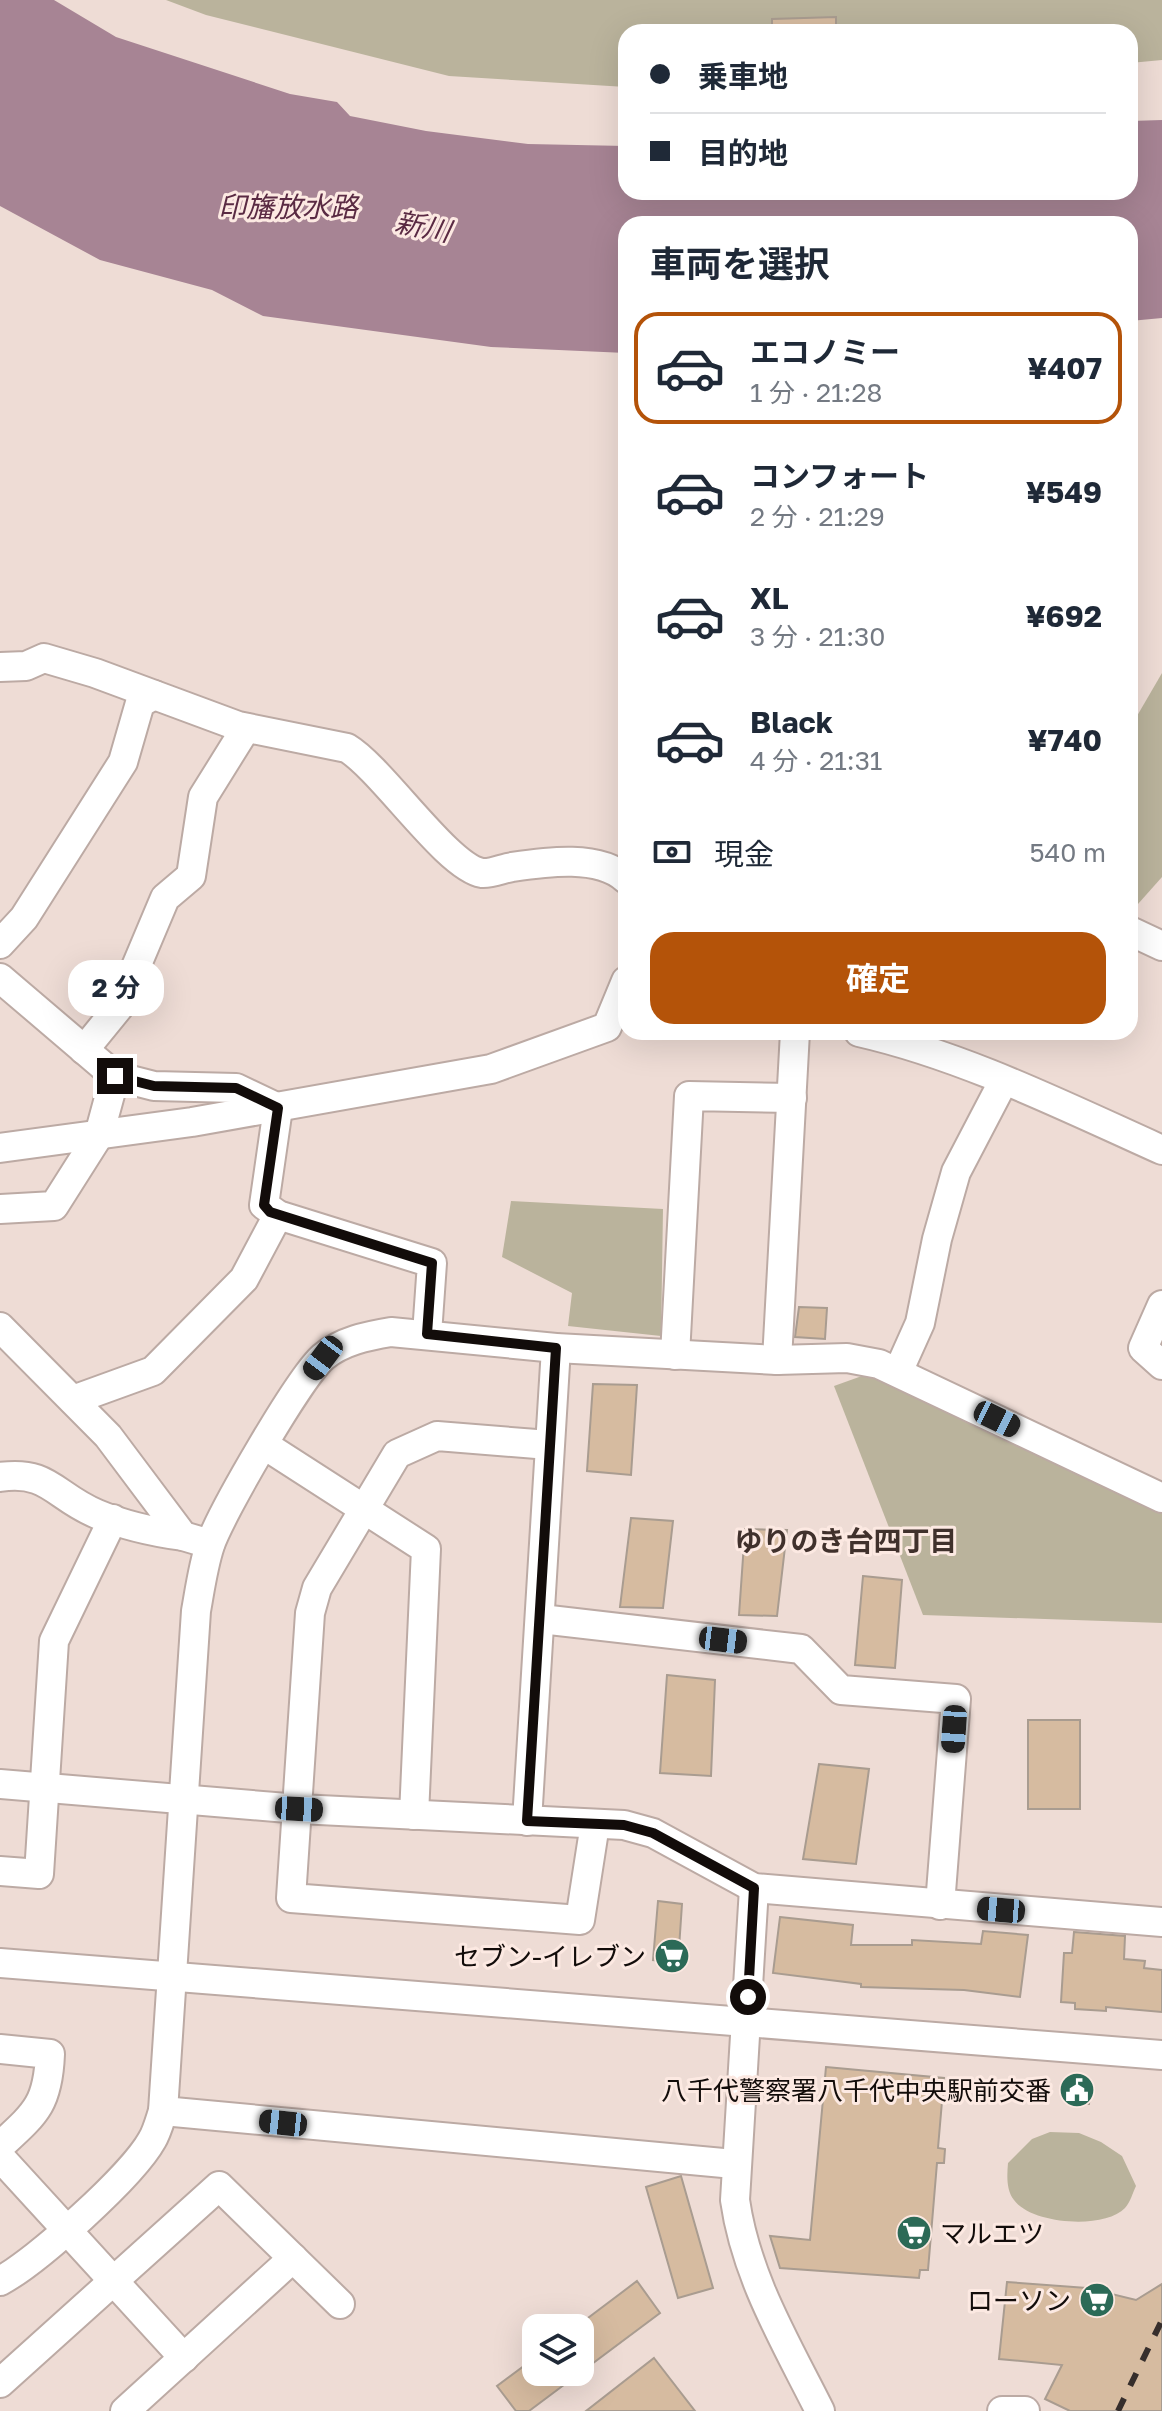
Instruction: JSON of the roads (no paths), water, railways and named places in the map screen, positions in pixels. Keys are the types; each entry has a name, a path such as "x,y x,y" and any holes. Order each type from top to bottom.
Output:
{"street":[{"path":"0,667 26,666 44,658 246,728 347,748 360,756 387,789 450,851 465,864 483,873 549,862 587,864 618,871"},
{"path":"0,944 24,918 123,762 140,703 154,695"},
{"path":"84,1050 119,1007 165,898 191,876 203,797 246,728"},
{"path":"1138,935 1162,946"},
{"path":"0,978 115,1076 154,1086 236,1088 278,1108"},
{"path":"0,1148 278,1108 491,1069 617,1026"},
{"path":"777,1360 795,1040"},
{"path":"895,1040 1162,1150"},
{"path":"0,1209 54,1206 99,1135 115,1076"},
{"path":"898,1372 920,1323 937,1239 956,1172 1003,1082"},
{"path":"675,1355 689,1096 792,1098"},
{"path":"278,1108 264,1205 278,1215 432,1263 427,1334"},
{"path":"73,1400 153,1371 244,1279 278,1215"},
{"path":"1162,1305 1143,1348 1162,1365"},
{"path":"0,1327 108,1436 183,1536"},
{"path":"0,2281 19,2271 65,2231 134,2164 152,2141 163,2111 196,1611 210,1544 295,1394 323,1358 365,1336 391,1332 556,1348 675,1355 777,1360 847,1358 898,1372 1161,1494"},
{"path":"527,1821 556,1348"},
{"path":"549,1445 437,1436 397,1454 363,1505 317,1588 310,1613 291,1898 580,1920 595,1824"},
{"path":"266,1446 363,1505 426,1549 414,1815"},
{"path":"0,1477 41,1477 55,1492 113,1519 210,1544"},
{"path":"0,1871 39,1874 42,1788 54,1641 113,1519"},
{"path":"541,1619 801,1649 841,1690 956,1699 940,1905"},
{"path":"0,1784 299,1809 624,1825 653,1833 754,1888 1162,1922"},
{"path":"754,1888 734,2164 739,2231 755,2281 820,2411"},
{"path":"0,1963 1162,2055"},
{"path":"0,2049 50,2054 49,2085 43,2101 35,2115 0,2146"},
{"path":"163,2111 734,2164"},
{"path":"0,2157 184,2358"},
{"path":"0,2383 219,2186 340,2304"},
{"path":"125,2411 293,2258"},
{"path":"1002,2411 1025,2411"}],"water":[{"name":"印旛放水路","path":"0,0 54,0 116,37 290,94 337,102 350,116 426,131 528,144 618,146 618,200 1138,200 1138,121 1162,120 1162,318 1138,320 1138,216 618,216 618,353 491,347 263,316 212,290 100,260 0,206"}],"railway":[{"path":"1118,2411 1162,2320"}],"place":[{"name":"セブン-イレブン","path":"672,1956"},
{"name":"八千代警察署八千代中央駅前交番","path":"1077,2090"},
{"name":"マルエツ","path":"914,2233"},
{"name":"ローソン","path":"1097,2300"}],"district":[{"name":"ゆりのき台四丁目","path":"846,1540"}],"water label":[{"name":"新川","path":"423,226"}]}
